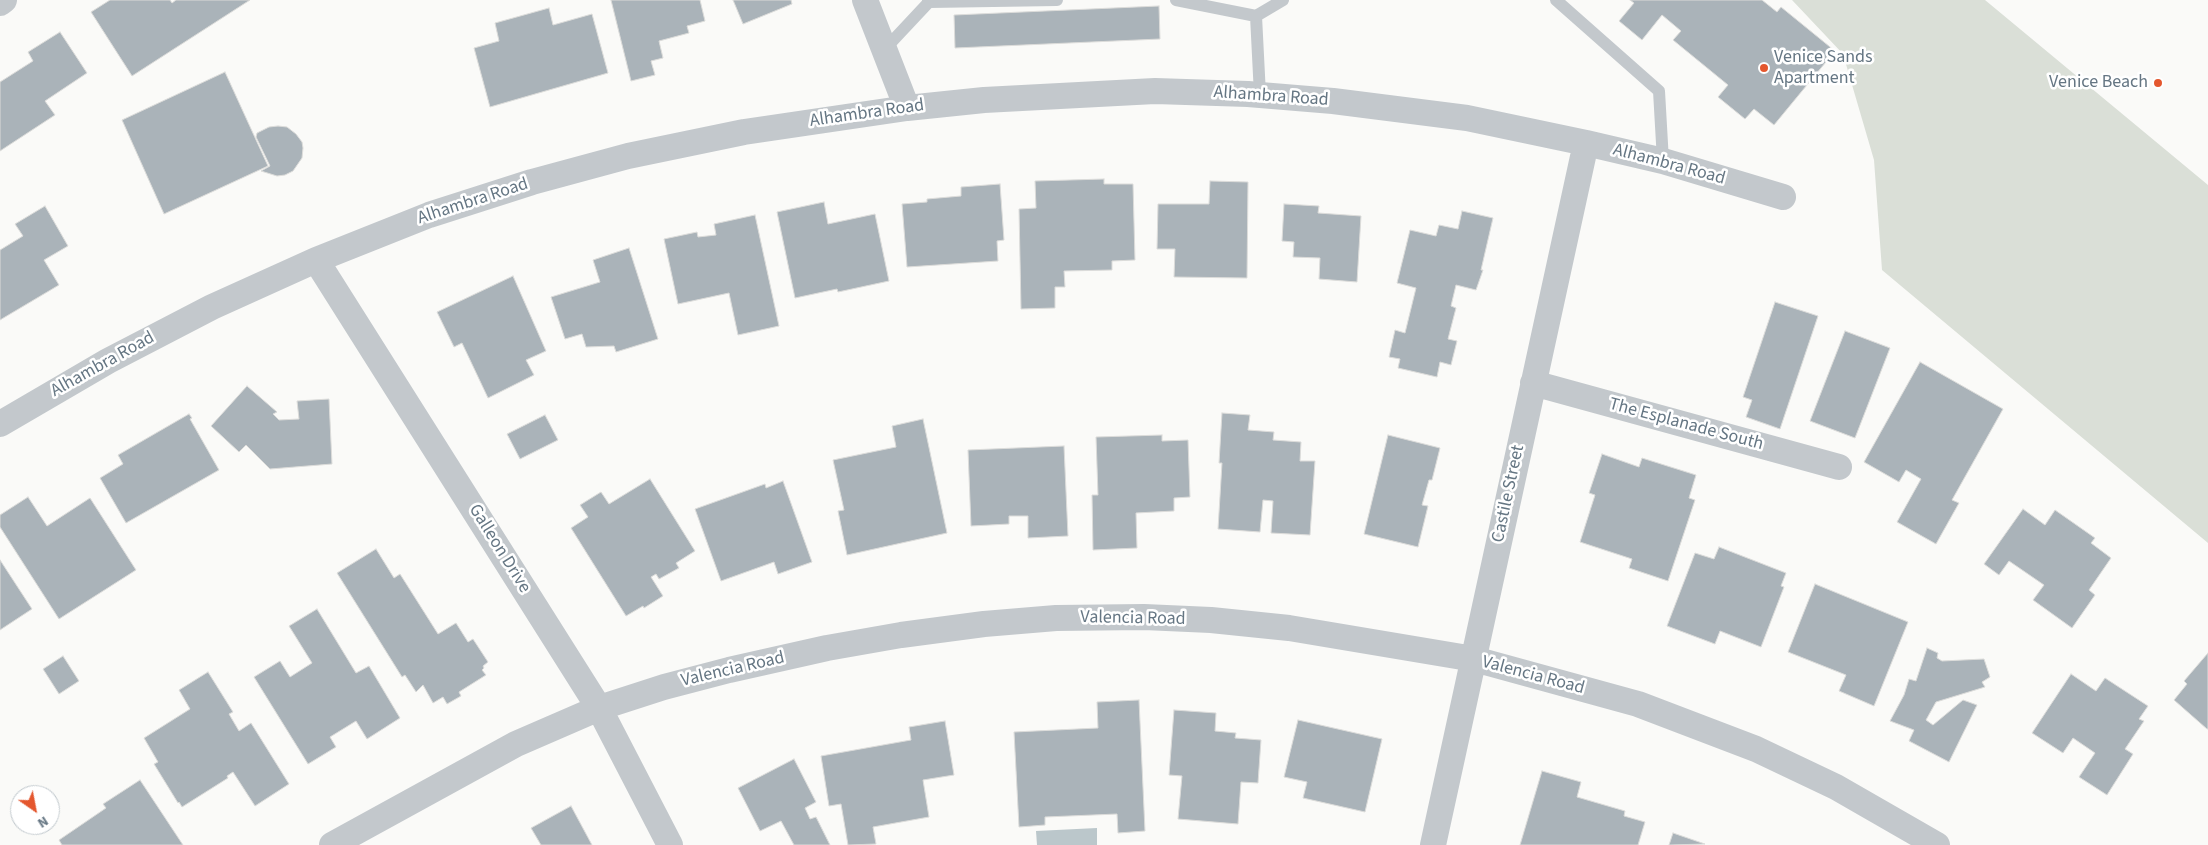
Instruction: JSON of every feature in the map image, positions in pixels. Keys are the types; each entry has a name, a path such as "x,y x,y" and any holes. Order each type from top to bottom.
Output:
{"street":[{"path":"0,3 4,0"},
{"path":"865,0 907,108"},
{"name":"Alhambra Road","path":"0,424 160,333 316,260 430,215 532,182 628,156 744,132 907,108 984,100 1154,91 1260,95 1333,101 1467,118 1586,143 1662,161 1783,198"},
{"name":"Castile Street","path":"1433,845 1586,143"},
{"name":"Galleon Drive","path":"316,260 599,708 670,845"},
{"name":"The Esplanade South","path":"1534,383 1839,467"},
{"name":"Valencia Road","path":"332,845 516,744 599,708 664,687 827,648 957,628 1056,618 1163,618 1280,627 1474,660 1638,704 1756,749 1836,787 1937,845"}],"lane":[{"path":"884,50 928,1 1057,0"},
{"path":"1176,0 1256,16 1283,0"},
{"path":"1556,0 1659,91 1662,161"},
{"path":"1256,16 1260,95"}],"shaded area":[{"path":"1792,0 1985,0 2208,185 2208,543 1882,270 1874,160 1843,54"},
{"path":"1097,828 1097,845 1037,845 1036,831"}],"building":[{"path":"110,0 170,0 172,3 176,0 250,0 132,76 91,12"},
{"path":"611,0 700,0 705,21 687,26 689,33 659,41 663,58 651,61 655,75 631,81"},
{"path":"733,0 791,0 792,4 743,24"},
{"name":"Venice Sands Apartment","path":"1630,0 1762,0 1777,12 1781,7 1835,51 1774,125 1754,109 1745,119 1718,97 1728,85 1673,40 1681,31 1662,15 1642,40 1619,21 1634,3"},
{"path":"1159,6 1160,39 955,48 954,15"},
{"path":"549,8 553,25 592,14 608,73 490,107 474,48 499,41 495,23"},
{"path":"60,32 87,73 45,101 55,115 0,151 0,82 33,61 28,52"},
{"path":"225,72 268,166 164,214 122,120"},
{"path":"269,127 287,127 296,134 302,142 303,148 302,158 293,171 277,176 261,171 270,166 256,137 257,133"},
{"path":"1104,179 1104,184 1133,184 1135,260 1112,261 1112,270 1064,271 1065,287 1055,287 1055,308 1021,309 1019,209 1036,208 1035,181"},
{"path":"1210,181 1248,182 1247,278 1174,277 1175,249 1157,249 1158,204 1209,204"},
{"path":"1000,184 1004,240 997,241 998,261 907,267 902,204 927,202 927,199 961,196 961,187"},
{"path":"824,202 828,224 875,214 889,281 838,292 837,289 795,298 777,212"},
{"path":"1284,204 1319,206 1318,213 1361,216 1357,282 1319,279 1320,258 1293,257 1294,242 1282,241"},
{"path":"45,206 68,246 44,260 59,285 0,320 0,250 23,236 15,224"},
{"path":"1462,211 1493,218 1481,270 1483,270 1476,290 1456,285 1451,306 1456,308 1448,339 1457,341 1451,365 1440,362 1437,377 1398,368 1400,359 1389,357 1395,330 1405,333 1416,288 1397,283 1410,230 1436,236 1439,225 1458,229"},
{"path":"755,215 779,326 738,335 729,293 678,304 664,239 697,232 698,237 716,235 714,224"},
{"path":"629,248 658,339 616,352 614,346 586,347 582,334 565,339 551,297 600,282 593,260"},
{"path":"513,276 546,351 526,360 534,375 488,398 462,343 454,347 437,312"},
{"path":"1775,302 1818,316 1780,429 1746,417 1752,400 1743,397"},
{"path":"1845,331 1890,348 1855,438 1810,421"},
{"path":"1920,362 2003,409 1952,500 1959,503 1936,544 1897,522 1921,479 1906,470 1899,482 1864,462"},
{"path":"247,386 277,412 273,414 279,420 299,419 297,401 329,399 332,464 270,469 246,445 239,452 211,426"},
{"path":"1222,413 1250,415 1248,430 1274,432 1273,440 1301,442 1300,461 1315,461 1310,535 1271,533 1273,501 1263,500 1260,532 1218,529 1222,463 1219,463"},
{"path":"189,414 219,470 126,523 100,478 123,464 118,455"},
{"path":"545,415 558,440 520,459 507,434"},
{"path":"923,419 947,533 847,555 838,511 844,510 833,460 896,447 892,426"},
{"path":"1162,435 1162,441 1188,440 1190,497 1174,498 1174,511 1136,513 1137,548 1093,550 1092,495 1098,495 1096,437"},
{"path":"1388,435 1440,448 1432,480 1429,480 1422,505 1428,506 1418,547 1364,534"},
{"path":"1064,446 1068,536 1028,538 1028,516 1009,516 1009,524 971,526 968,450"},
{"path":"1602,454 1639,467 1642,458 1696,475 1689,498 1695,500 1668,581 1629,568 1632,559 1580,542 1595,495 1589,493"},
{"path":"650,479 695,551 676,563 679,568 659,579 656,574 651,577 663,596 644,608 643,606 626,616 571,528 588,517 580,505 601,492 609,504"},
{"path":"783,481 812,562 778,574 774,562 721,581 695,509 765,484 766,488"},
{"path":"28,497 47,526 90,498 136,570 59,619 0,527 0,515"},
{"path":"2023,509 2045,525 2055,510 2095,538 2091,543 2111,558 2089,590 2095,595 2072,628 2033,600 2044,585 2009,561 1999,575 1984,564"},
{"path":"1719,547 1786,573 1781,586 1784,587 1761,647 1720,631 1715,644 1667,626 1695,553 1714,559"},
{"path":"376,549 394,578 400,574 438,634 456,623 468,642 473,639 488,662 483,666 482,670 486,675 459,692 461,696 447,704 443,697 433,703 423,685 416,692 405,675 402,677 337,573"},
{"path":"0,560 32,609 0,630"},
{"path":"1815,584 1908,622 1874,706 1839,691 1846,675 1788,652"},
{"path":"317,609 356,673 369,666 400,718 367,739 356,721 330,737 336,747 308,764 254,677 280,661 290,677 312,663 289,626"},
{"path":"1927,648 1938,653 1937,658 1942,661 1984,659 1990,677 1982,682 1985,687 1936,702 1926,720 1933,725 1963,700 1977,705 1949,762 1909,741 1914,730 1890,721 1904,695 1909,679 1916,681"},
{"path":"2208,653 2207,729 2174,700 2187,684 2184,681"},
{"path":"63,656 79,681 59,694 43,669"},
{"path":"208,672 233,712 229,714 239,731 251,723 289,784 255,806 233,772 227,776 228,778 182,807 154,764 158,762 144,738 190,709 179,690"},
{"path":"2071,674 2096,691 2105,678 2148,706 2139,719 2144,721 2125,749 2133,754 2107,795 2079,777 2095,753 2073,738 2063,753 2032,733"},
{"path":"1139,700 1145,831 1118,833 1117,814 1045,817 1045,825 1019,827 1014,732 1098,728 1097,702"},
{"path":"1174,710 1216,713 1215,731 1236,733 1235,738 1261,740 1258,783 1241,782 1238,824 1178,819 1182,776 1169,775"},
{"path":"1298,720 1382,739 1365,812 1303,798 1307,782 1284,777"},
{"path":"945,721 954,775 923,780 929,817 873,827 876,844 848,845 841,804 829,806 821,756 911,740 909,727"},
{"path":"794,759 816,802 805,808 810,819 816,817 830,845 794,845 781,821 760,831 738,788"},
{"path":"1542,771 1581,782 1577,797 1625,811 1624,816 1645,822 1638,845 1520,845"},
{"path":"140,780 183,845 62,845 59,840 106,808 103,804"},
{"path":"571,806 592,845 541,845 531,828"},
{"path":"1673,833 1705,844 1669,845"}],"place":[{"name":"Venice Sands Apartment","path":"1764,68"},
{"name":"Venice Beach","path":"2158,83"}]}
